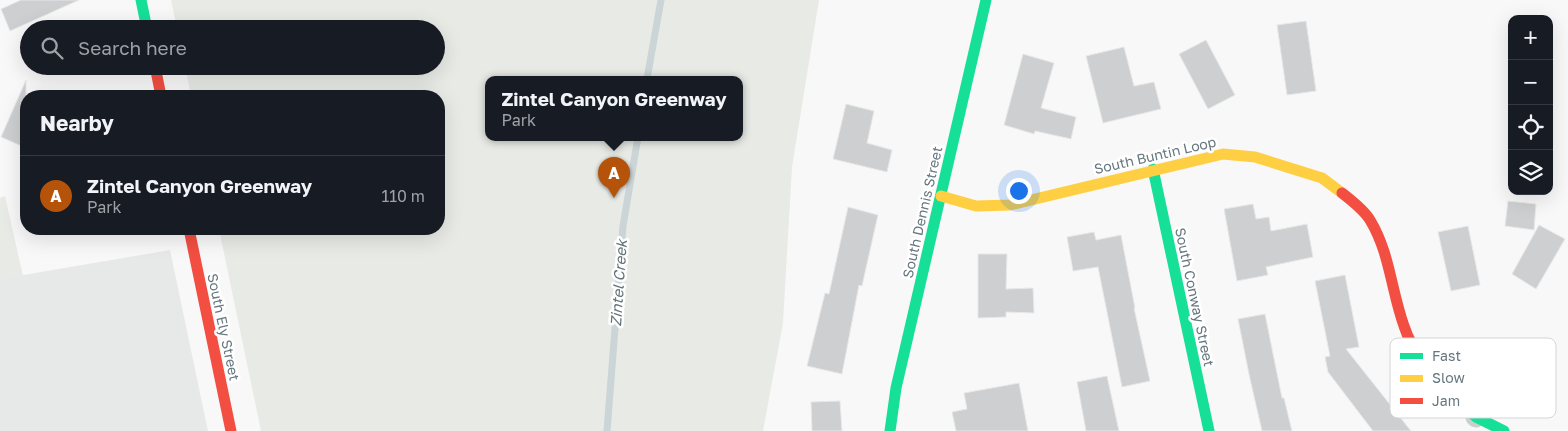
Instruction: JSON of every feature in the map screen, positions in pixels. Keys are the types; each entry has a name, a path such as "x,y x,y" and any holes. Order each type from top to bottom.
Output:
{"street":[{"path":"141,0 145,20"},
{"name":"South Dennis Street","path":"890,431 896,388 986,0"},
{"path":"157,75 160,90"},
{"name":"South Buntin Loop","path":"941,196 976,206 1010,205 1153,169 1223,154 1255,157 1322,178 1369,218 1385,251 1404,327 1410,338"},
{"name":"South Conway Street","path":"1153,169 1209,431"},
{"name":"South Ely Street","path":"190,235 231,431"},
{"name":"South Buntin Loop","path":"1480,418 1504,431"}],"shaded area":[{"path":"171,0 819,0 792,167 783,323 763,431 261,431 220,235 445,235 445,90 190,90 187,75 445,75 445,20 175,20"},
{"path":"5,196 23,276 0,279 0,198"},
{"path":"170,250 208,431 0,431 0,279"}],"building":[{"path":"21,0 79,0 34,20 20,20 20,27 10,31 1,9"},
{"path":"1306,21 1316,91 1287,95 1277,25"},
{"path":"1206,40 1235,95 1208,109 1179,54"},
{"path":"1124,47 1134,86 1154,82 1161,109 1103,123 1086,56"},
{"path":"1023,54 1054,63 1041,108 1076,117 1071,139 1035,131 1034,134 1004,125"},
{"path":"26,80 26,90 22,90"},
{"path":"20,94 20,145 1,137"},
{"path":"846,104 874,111 867,143 892,150 887,172 833,159"},
{"path":"1508,201 1536,204 1534,230 1505,226"},
{"path":"1253,204 1256,219 1269,217 1271,231 1307,224 1313,257 1266,267 1268,275 1237,281 1224,209"},
{"path":"848,207 878,215 862,286 859,285 842,374 807,366 825,293 829,294"},
{"path":"1539,225 1565,239 1536,289 1512,274"},
{"path":"1468,226 1480,285 1451,291 1438,232"},
{"path":"1094,232 1096,240 1121,235 1150,381 1122,387 1098,267 1073,271 1067,237"},
{"path":"978,254 1007,254 1006,289 1033,288 1034,313 1006,312 1006,317 978,318"},
{"path":"1345,275 1359,347 1346,349 1390,405 1390,418 1401,418 1411,431 1373,431 1328,372 1325,357 1330,356 1315,281"},
{"path":"1265,314 1282,398 1284,398 1292,431 1262,431 1250,379 1238,319"},
{"path":"1107,376 1119,431 1086,431 1077,382"},
{"path":"1019,383 1028,431 956,431 952,412 967,409 964,393"},
{"path":"840,401 842,431 812,431 811,402"}],"waterway":[{"name":"Zintel Creek","path":"648,76 661,0"},
{"name":"Zintel Creek","path":"607,431 623,226 637,141"}],"traffic: fast":[{"path":"141,0 145,20"},
{"path":"890,431 896,388 986,0"},
{"path":"1153,169 1209,431"},
{"path":"1478,418 1504,431"}],"traffic: slow":[{"path":"941,196 976,206 1010,205 1223,154 1255,157 1322,178 1342,193"}],"traffic: jam":[{"path":"157,75 160,90"},
{"path":"1342,193 1361,209 1377,233 1409,338"},
{"path":"190,235 231,431"}],"place":[{"name":"Zintel Canyon Greenway","path":"614,198"}]}
